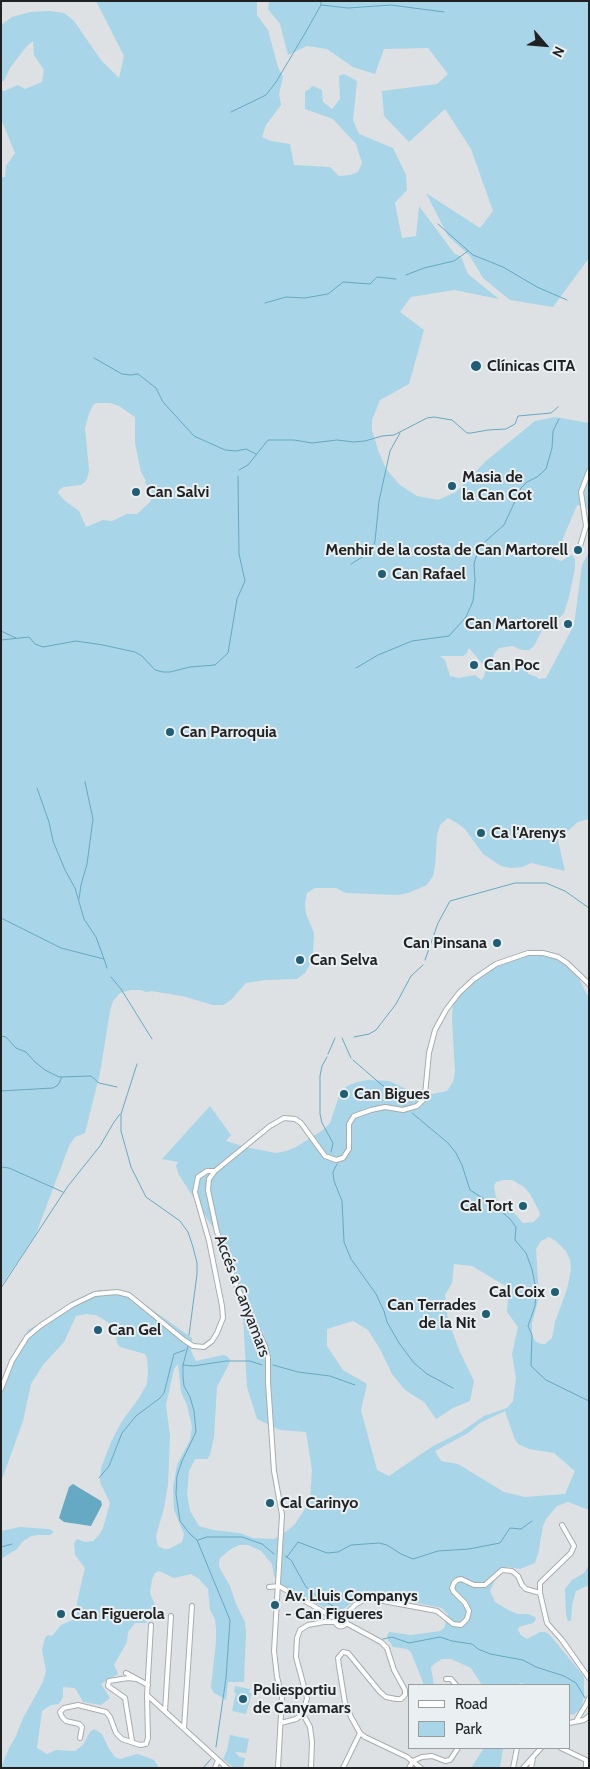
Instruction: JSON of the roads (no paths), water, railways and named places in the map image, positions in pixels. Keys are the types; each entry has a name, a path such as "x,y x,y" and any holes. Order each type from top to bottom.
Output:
{"street":[{"path":"579,550 586,526 581,492 589,471"},
{"path":"1,1389 12,1361 27,1337 72,1305 95,1294 117,1292 129,1295 193,1346 204,1346 212,1341 223,1318 222,1306 209,1242 196,1192 198,1178 207,1171 215,1171 270,1126 284,1118 295,1119 301,1123 326,1156 336,1160 343,1158 349,1149 349,1124 354,1116 385,1107 403,1110 417,1106 424,1099 425,1095 429,1053 435,1030 446,1010 459,993 474,979 496,964 528,953 543,953 558,958 567,964 589,984"},
{"name":"Accés a Canyamars","path":"215,1171 209,1178 208,1190 217,1232 237,1287 265,1346 268,1357 274,1471 282,1515 274,1651 277,1677 282,1696 278,1768"},
{"path":"562,1525 574,1546 567,1557 540,1583 540,1592 547,1623 562,1640 589,1678"},
{"path":"312,1768 310,1727 304,1714 307,1698 296,1657 297,1638 300,1630 308,1625 336,1620 338,1616 344,1616 355,1605 367,1598 437,1611 454,1624 461,1625 467,1619 469,1611 452,1588 456,1580 461,1579 474,1585 485,1585 502,1570 512,1571 518,1576 526,1589 540,1592"},
{"path":"269,1587 279,1586 336,1620 341,1627 346,1623"},
{"path":"184,1728 192,1606"},
{"path":"164,1711 171,1616"},
{"path":"344,1616 347,1620 346,1623"},
{"path":"346,1623 381,1642 387,1648 394,1670 405,1690 401,1699 396,1700 386,1697 348,1653 343,1652 338,1658 345,1703 350,1717 360,1733 413,1761 421,1768"},
{"path":"80,1738 82,1727 79,1724 66,1721 62,1717 60,1712 64,1708 78,1706 106,1712 116,1733 122,1739 140,1745 146,1744 148,1738 147,1695 151,1626"},
{"path":"126,1673 148,1685"},
{"path":"132,1741 126,1698 108,1686 109,1681 128,1678 136,1679"},
{"path":"446,1679 451,1679 455,1684"},
{"path":"147,1695 226,1768"},
{"path":"576,1721 589,1698"},
{"path":"281,1723 296,1719 304,1714"},
{"path":"570,1723 584,1720 589,1716"},
{"path":"343,1768 360,1733"},
{"path":"409,1768 413,1761 422,1757 432,1756 445,1761 450,1760 457,1749"},
{"path":"513,1768 517,1749"},
{"path":"523,1768 539,1749"},
{"path":"563,1749 587,1761 586,1768"},
{"path":"531,1768 533,1757"},
{"path":"215,1768 218,1760"}],"waterway":[{"path":"231,112 266,95 304,35 321,5 321,1"},
{"path":"321,5 348,8 391,5 444,12"},
{"path":"438,224 473,255 503,267 537,287 567,300"},
{"path":"406,275 424,268 454,261 468,251"},
{"path":"265,303 286,297 305,298 328,294 343,282 370,284 377,277 396,279"},
{"path":"94,358 122,374 138,374 156,388 163,402 194,436 225,450 236,451 246,449 256,454"},
{"path":"239,470 248,465 268,440 294,440 312,443 337,440 365,441 394,435 427,418 434,417 452,420 467,433 471,433 506,429 515,424 518,416 551,413 558,407"},
{"path":"356,668 378,655 412,641 449,636 466,617 473,601 474,564 479,547 504,525 521,488 546,469 552,448 553,431 559,419"},
{"path":"351,564 372,551 375,541 379,501 390,451 400,433"},
{"path":"1,640 29,637 35,644 43,647 76,641 103,645 135,652 142,656 155,670 163,672 215,665 228,653 237,599 245,581 239,554 238,476"},
{"path":"1,631 16,638"},
{"path":"79,899 87,864 93,819 85,782"},
{"path":"37,788 49,822 53,841 75,888 84,919 96,937 104,959"},
{"path":"425,960 438,923 450,901 515,883 546,883 565,891 589,908"},
{"path":"1,918 61,948 104,959 107,968"},
{"path":"354,1037 369,1034 376,1030 396,1004 411,976 423,965"},
{"path":"111,977 121,989 152,1039"},
{"path":"1,1036 6,1037 16,1048 26,1052 45,1070 59,1077 91,1076 99,1083 117,1087"},
{"path":"328,1054 335,1038"},
{"path":"342,1038 351,1058"},
{"path":"327,1057 322,1066 320,1076 320,1114 322,1123 333,1143 331,1152"},
{"path":"353,1060 405,1105"},
{"path":"137,1064 121,1114 121,1131 131,1167 146,1197 180,1221 188,1232 197,1263 189,1335"},
{"path":"1,1091 53,1088 58,1085 62,1077"},
{"path":"412,1113 448,1143 456,1153 470,1190 495,1206 516,1227 515,1240 526,1253 532,1269 536,1290 535,1306 528,1326 532,1335 531,1366 546,1380 589,1401"},
{"path":"1,1288 68,1186 100,1146 120,1114"},
{"path":"337,1164 333,1172 334,1181 342,1201 344,1242 351,1259 376,1294 387,1322 399,1343 414,1363 427,1374 453,1388"},
{"path":"1,1167 9,1168 63,1192"},
{"path":"188,1346 183,1365 183,1377 184,1386 194,1411 196,1432 177,1476 176,1494 180,1521 197,1540 230,1620 226,1678 216,1747"},
{"path":"99,1478 109,1466 122,1433 136,1416 164,1393 174,1354 185,1350"},
{"path":"183,1365 193,1366 226,1361 250,1361 262,1365"},
{"path":"273,1365 298,1372 330,1376 355,1385"},
{"path":"287,1557 298,1542 327,1553 338,1552 351,1545 379,1543 387,1545 413,1559 438,1551 469,1549 500,1543 510,1528 521,1529 532,1521"},
{"path":"198,1540 207,1537 242,1537 262,1544 274,1554"},
{"path":"1,1547 12,1544"},
{"path":"285,1556 291,1560 306,1587 321,1599 340,1610"},
{"path":"383,1639 392,1637 409,1643 440,1637 472,1644 490,1654 523,1660 536,1667 564,1676 576,1683 585,1698"},
{"path":"203,1768 211,1759"}],"place":[{"name":"Clínicas CITA","path":"476,366"},
{"name":"Masia de la Can Cot","path":"452,486"},
{"name":"Can Salvi","path":"136,492"},
{"name":"Menhir de la costa de Can Martorell","path":"578,550"},
{"name":"Can Rafael","path":"382,574"},
{"name":"Can Martorell","path":"568,624"},
{"name":"Can Poc","path":"474,665"},
{"name":"Can Parroquia","path":"170,732"},
{"name":"Ca l'Arenys","path":"481,833"},
{"name":"Can Pinsana","path":"497,943"},
{"name":"Can Selva","path":"300,960"},
{"name":"Can Bigues","path":"344,1094"},
{"name":"Cal Tort","path":"523,1206"},
{"name":"Cal Coix","path":"555,1292"},
{"name":"Can Terrades de la Nit","path":"486,1314"},
{"name":"Can Gel","path":"98,1330"},
{"name":"Cal Carinyo","path":"270,1503"},
{"name":"Av. Lluis Companys - Can Figueres","path":"275,1605"},
{"name":"Can Figuerola","path":"61,1614"},
{"name":"Poliesportiu de Canyamars","path":"243,1699"}]}
